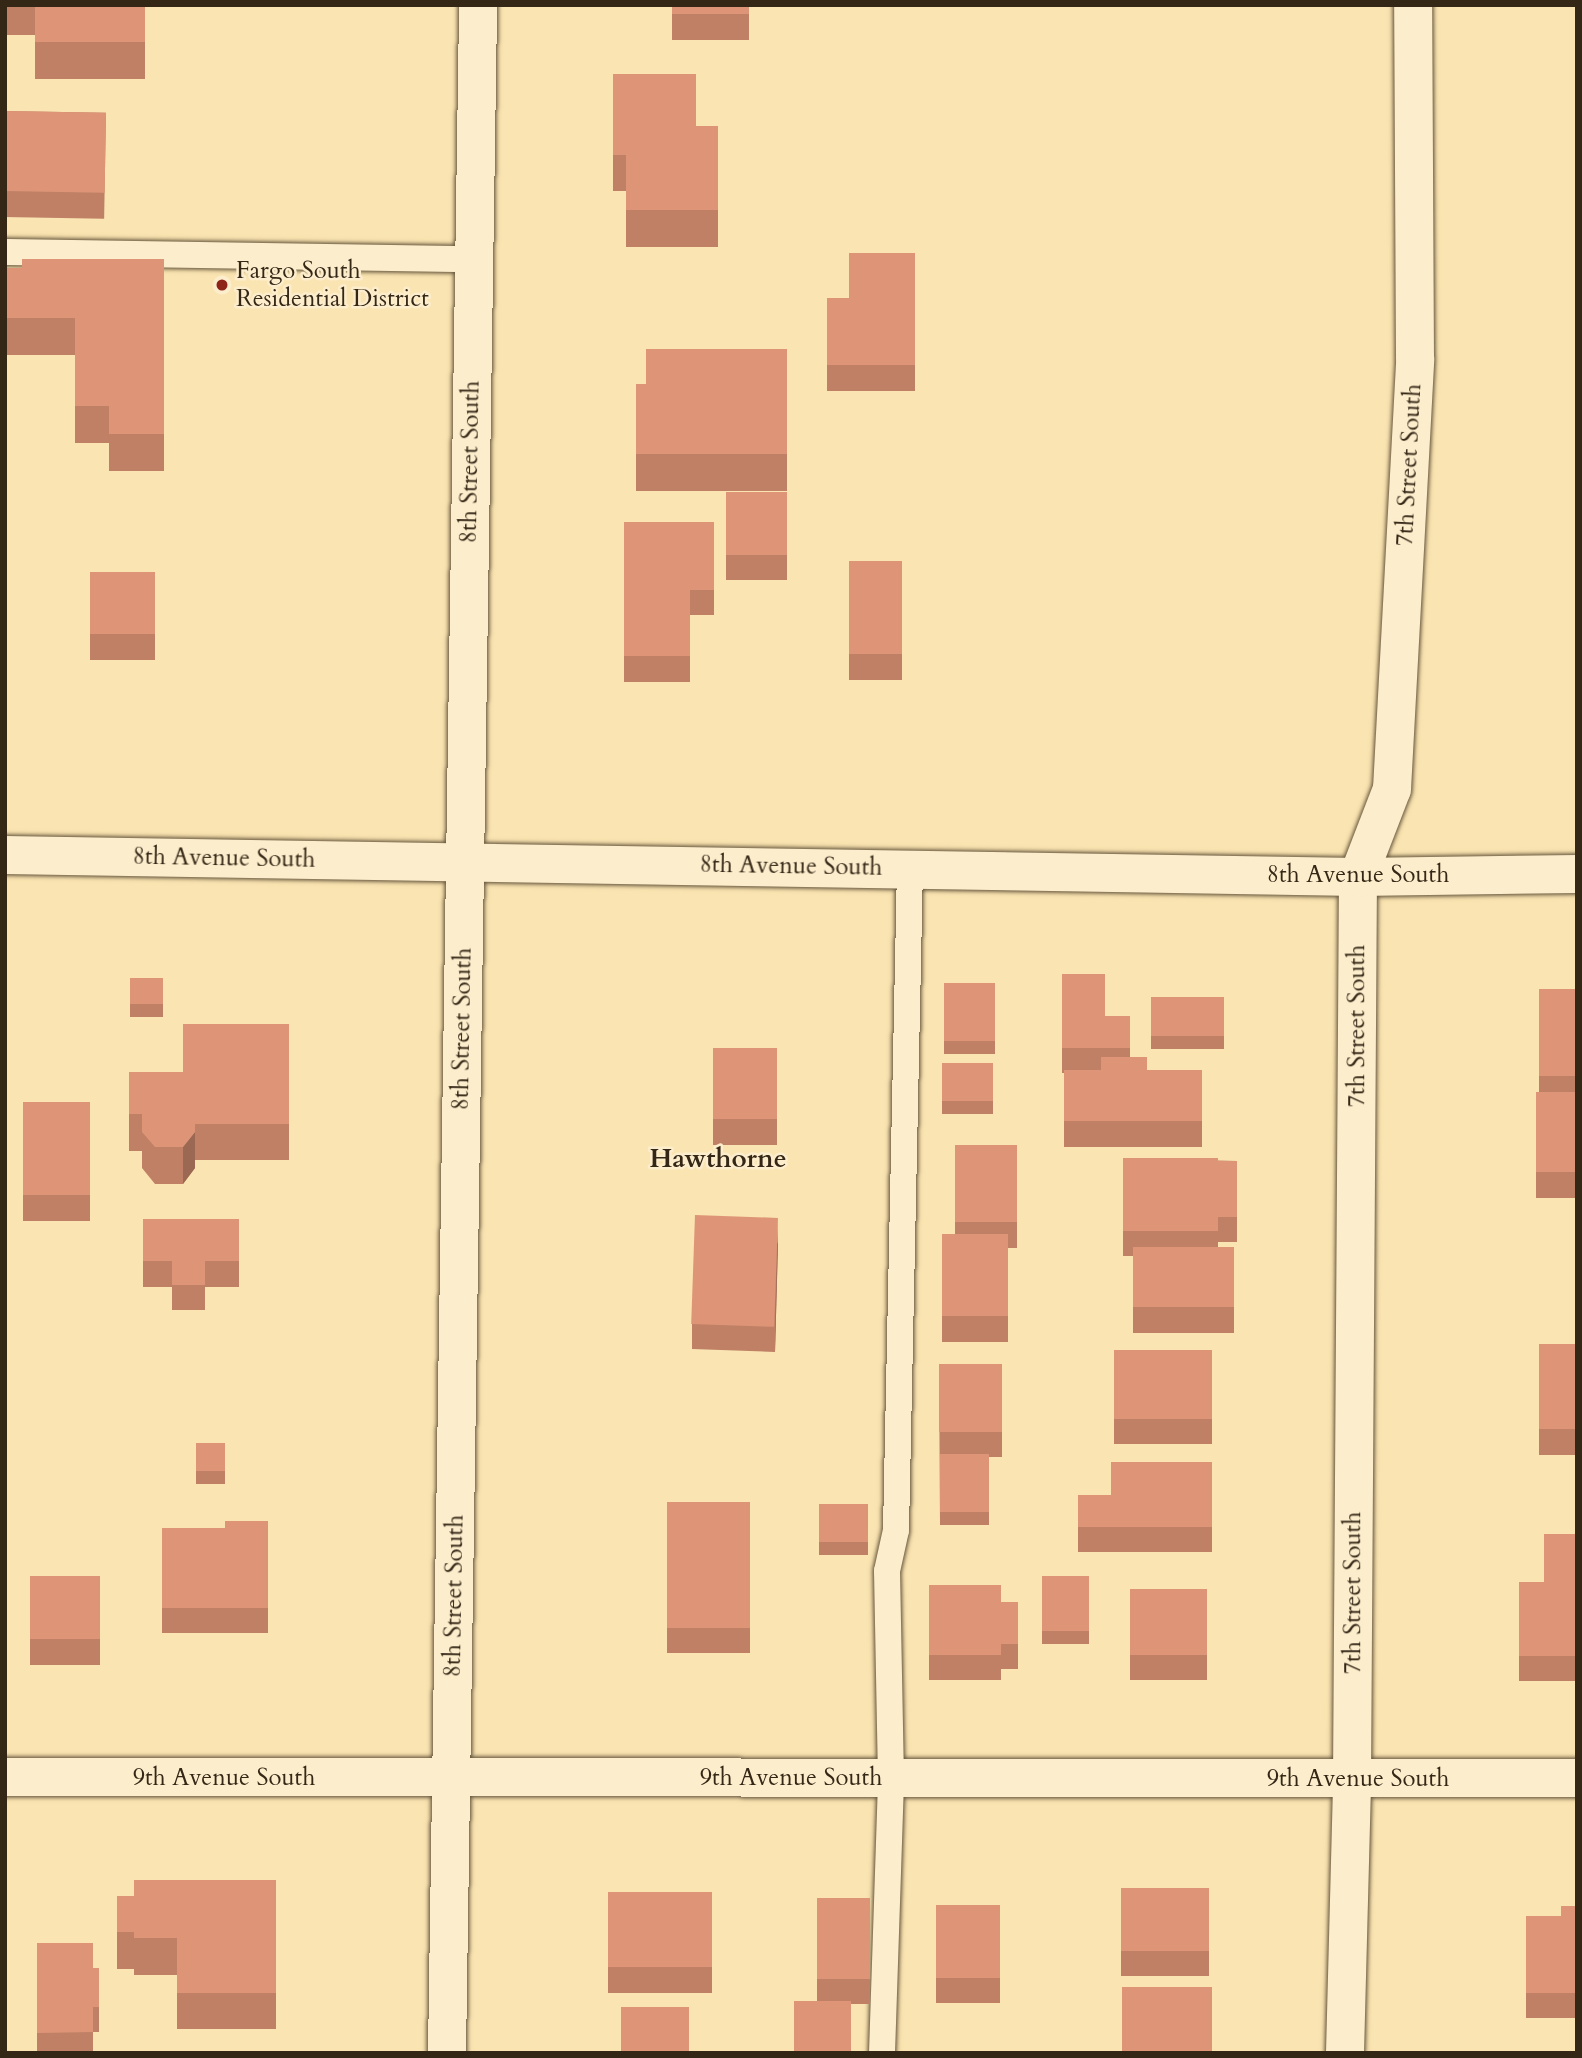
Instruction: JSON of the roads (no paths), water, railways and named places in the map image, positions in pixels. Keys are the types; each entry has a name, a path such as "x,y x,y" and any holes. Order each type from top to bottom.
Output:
{"street":[{"name":"8th Street South","path":"447,2053 478,5"},
{"name":"7th Street South","path":"1345,2053 1352,1779 1357,877 1392,789 1415,359 1413,5"},
{"name":"8th Avenue South","path":"5,855 1357,877 1577,874"},
{"name":"9th Avenue South","path":"5,1777 1577,1778"}],"lane":[{"path":"5,252 474,259"},
{"path":"882,2053 891,1779 887,1572 896,1530 910,868"}],"place":[{"name":"Fargo South Residential District","path":"222,285"}],"district":[{"name":"Hawthorne","path":"718,1159"}]}
